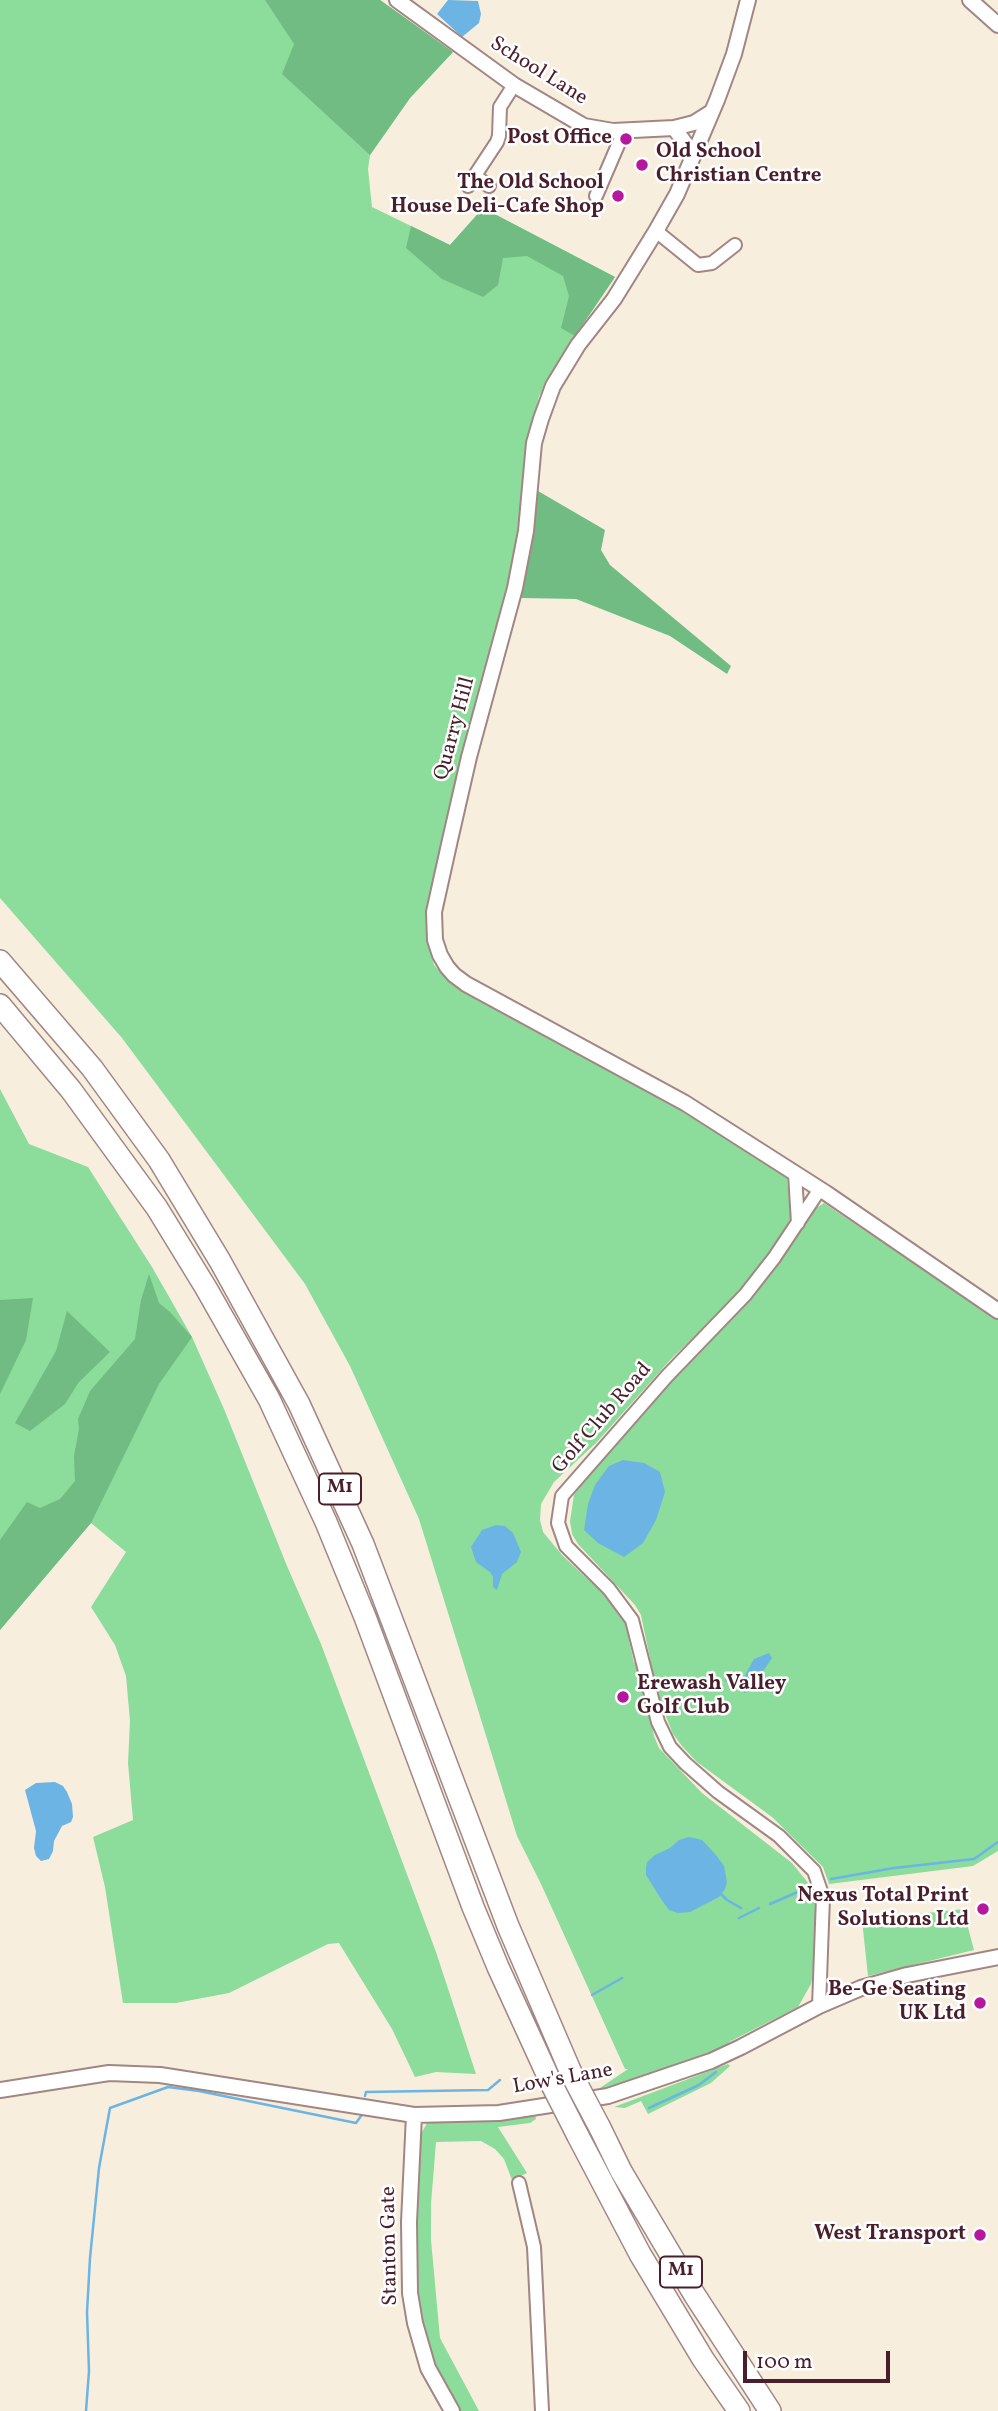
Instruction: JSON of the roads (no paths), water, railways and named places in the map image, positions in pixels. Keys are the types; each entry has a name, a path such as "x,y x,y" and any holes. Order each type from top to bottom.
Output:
{"highway":[{"name":"M1","path":"0,961 92,1068 159,1160 220,1261 299,1404 363,1544 508,1926 572,2075 621,2171 694,2294 770,2411"},
{"name":"M1","path":"0,1005 71,1090 150,1198 206,1287 269,1399 326,1522 365,1617 473,1908 552,2085 646,2265 739,2411"}],"street":[{"name":"School Lane","path":"397,0 514,85 584,126 599,130 624,131 674,128 694,123 710,113"},
{"name":"Quarry Hill","path":"748,0 734,54 718,100 710,113 677,194 614,299 578,345 553,386 541,419 534,443 526,531 516,588 469,757 434,912 435,940 440,956 460,979 685,1103 820,1189 998,1311"},
{"path":"970,0 998,25"},
{"path":"489,186 471,181 499,136 500,107 514,85"},
{"path":"674,128 694,155"},
{"path":"596,195 624,131"},
{"path":"656,232 698,265 712,263 736,244"},
{"path":"795,1174 798,1223"},
{"name":"Golf Club Road","path":"818,2006 823,1911 818,1880 801,1856 779,1836 719,1792 685,1763 670,1746 658,1722 632,1620 609,1589 566,1545 558,1523 562,1496 667,1376 745,1295 820,1189"},
{"name":"Low's Lane","path":"0,2090 114,2073 160,2075 414,2115 499,2113 607,2096 741,2047 818,2006 861,1988 907,1975 998,1957"},
{"name":"Stanton Gate","path":"414,2115 409,2222 410,2293 415,2323 428,2368 452,2411"},
{"path":"519,2183 534,2247 542,2411"}],"water":[{"path":"448,0 478,1 481,14 479,23 462,37 437,14"},
{"path":"623,1460 644,1463 660,1472 665,1492 656,1520 643,1543 624,1557 598,1543 584,1530 588,1504 595,1485 609,1466"},
{"path":"496,1525 505,1526 513,1533 521,1552 517,1562 502,1574 497,1590 493,1587 490,1572 476,1562 471,1547 482,1530"},
{"path":"769,1653 772,1658 745,1693 725,1681 730,1677 744,1677 754,1659"},
{"path":"55,1782 67,1792 73,1817 71,1822 62,1826 49,1859 41,1861 34,1848 36,1831 25,1790 36,1783"},
{"path":"689,1837 702,1840 716,1855 724,1866 727,1882 719,1897 690,1912 678,1913 669,1910 661,1899 646,1875 646,1868 647,1862 655,1855"}],"waterway":[{"path":"831,1879 894,1868 974,1859 998,1842"},
{"path":"770,1904 807,1888"},
{"path":"721,1894 741,1908"},
{"path":"739,1918 759,1908"},
{"path":"592,1995 622,1978"},
{"path":"649,2108 699,2085 716,2072"},
{"path":"365,2096 366,2092 488,2090 500,2080"},
{"path":"86,2411 90,2258 99,2168 110,2108 168,2087 356,2123 361,2116"}],"place":[{"name":"Post Office","path":"626,139"},
{"name":"Old School Christian Centre","path":"642,165"},
{"name":"The Old School House Deli-Cafe Shop","path":"618,196"},
{"name":"Erewash Valley Golf Club","path":"623,1697"},
{"name":"Nexus Total Print Solutions Ltd","path":"983,1909"},
{"name":"Be-Ge Seating UK Ltd","path":"980,2003"},
{"name":"West Transport","path":"980,2235"}]}
